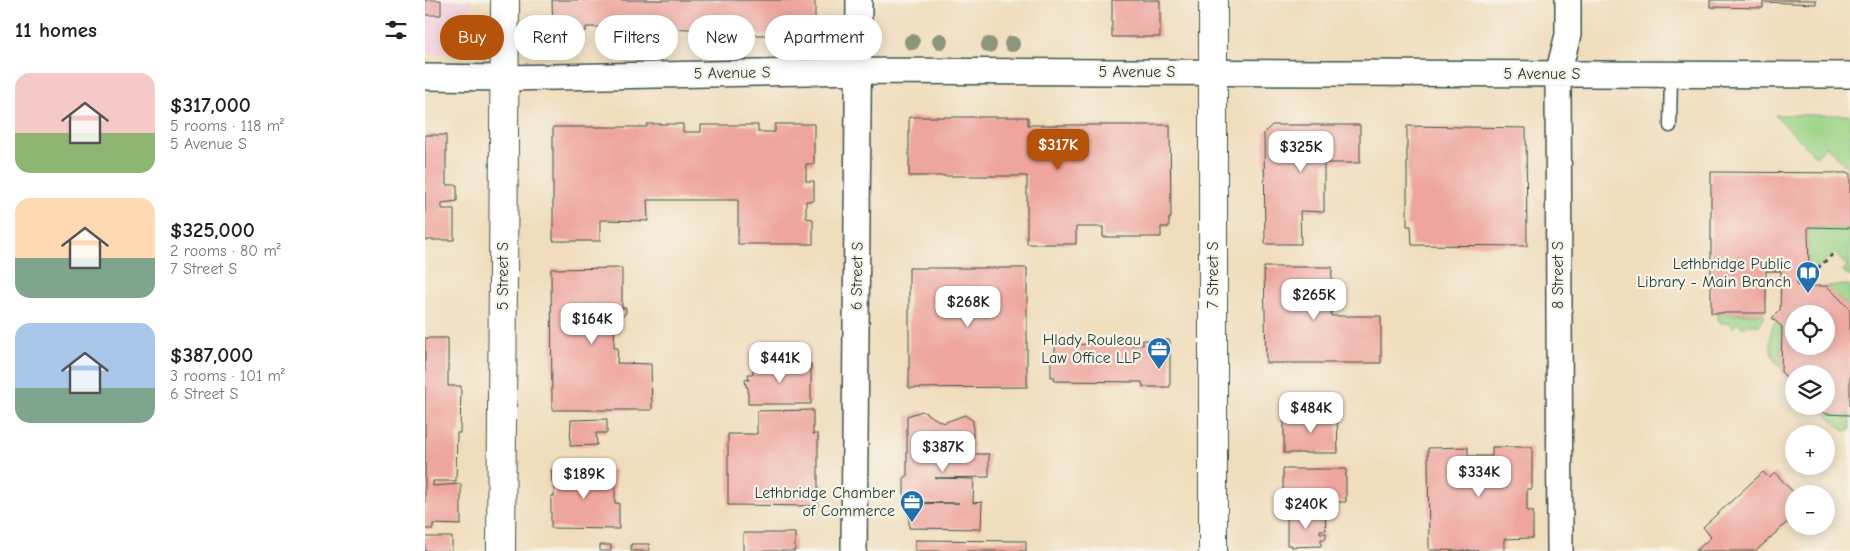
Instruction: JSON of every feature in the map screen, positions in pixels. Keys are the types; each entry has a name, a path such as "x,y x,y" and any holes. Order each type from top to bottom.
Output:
{"street":[{"name":"5 Street S","path":"501,551 505,0"},
{"name":"6 Street S","path":"855,551 860,71 859,0"},
{"name":"7 Street S","path":"1213,0 1213,551"},
{"name":"8 Street S","path":"1560,551 1558,74 1568,35 1568,0"},
{"name":"5 Avenue S","path":"425,77 505,78 860,71 1850,75"}],"lane":[{"path":"1670,126 1671,74"}],"path":[{"path":"1806,279 1834,253"}],"shaded area":[{"path":"425,0 471,0 471,15 440,15 440,53 425,53"}],"green space":[{"path":"1775,115 1850,115 1850,170 1826,146 1816,157"},
{"path":"1808,227 1850,228 1850,277 1843,271 1847,266 1834,253 1809,276"},
{"path":"1850,285 1850,309 1827,286"},
{"path":"1718,313 1764,314 1764,319 1759,325 1748,325 1743,328 1738,323 1733,328 1729,323 1721,323 1718,319"},
{"path":"1776,321 1782,327 1781,368 1774,359 1770,346 1771,332"},
{"path":"1826,415 1850,415 1850,430 1844,431"}],"building":[{"path":"425,0 441,0 441,15 425,15"},
{"path":"552,0 815,0 815,15 765,15 765,35 755,35 755,15 688,15 688,29 678,29 678,15 595,15 595,27 586,27 585,31 585,15 552,15"},
{"path":"1112,0 1160,0 1160,37 1112,37"},
{"path":"1710,0 1816,0 1816,4 1763,2 1763,8 1710,7"},
{"path":"909,117 1028,117 1028,125 1170,125 1171,218 1169,218 1169,227 1161,227 1161,237 1103,237 1103,227 1076,227 1076,244 1027,244 1027,176 909,176"},
{"path":"647,124 683,124 683,132 701,132 701,125 758,125 758,132 775,132 775,124 814,124 814,164 806,164 806,181 814,181 814,201 806,201 806,218 813,219 813,244 738,244 738,200 647,200 648,221 600,220 600,241 553,241 553,127 647,127"},
{"path":"1272,125 1360,125 1360,163 1324,163 1324,212 1300,211 1301,244 1265,244 1264,133"},
{"path":"1407,126 1526,128 1527,246 1412,245 1411,226 1407,226"},
{"path":"425,135 446,135 446,185 457,185 457,201 442,203 442,209 454,209 454,240 425,240"},
{"name":"Lethbridge Public Library - Main Branch","path":"1711,172 1850,173 1850,228 1808,227 1809,270 1797,270 1797,286 1827,286 1850,309 1850,415 1835,414 1835,365 1785,365 1785,376 1781,372 1782,327 1772,318 1780,310 1781,271 1766,271 1766,313 1711,313"},
{"path":"1264,267 1332,267 1331,316 1381,316 1381,363 1266,363"},
{"path":"622,268 622,308 626,308 626,313 624,315 615,315 614,348 618,348 617,363 651,364 652,410 552,410 551,269"},
{"path":"909,268 1027,268 1027,387 909,388"},
{"path":"425,338 448,338 448,386 461,386 460,433 457,433 456,481 433,481 433,486 461,484 461,525 433,524 433,529 425,529"},
{"path":"1143,340 1170,340 1170,387 1143,387 1142,382 1054,381 1055,377 1051,377 1051,355 1054,356 1056,344 1143,345"},
{"path":"753,364 811,364 811,404 748,404 748,387 746,387 745,379 749,380 748,374 753,374"},
{"path":"813,410 813,434 818,434 818,506 728,505 728,434 757,434 757,411"},
{"path":"922,411 943,423 965,415 973,421 973,454 989,454 989,477 935,478 974,479 973,503 982,502 981,529 909,528 909,504 959,503 904,502 904,477 907,477 907,416"},
{"path":"1284,414 1337,414 1338,453 1284,453"},
{"path":"607,419 607,433 596,433 597,445 570,446 571,420"},
{"path":"1468,447 1468,456 1492,456 1492,447 1532,447 1532,489 1527,489 1527,511 1533,511 1533,538 1504,539 1504,551 1429,550 1428,448"},
{"path":"1283,469 1346,469 1346,502 1283,503"},
{"path":"551,470 615,470 615,503 619,503 619,529 551,528 551,496 554,496 554,484 552,482"},
{"path":"1763,472 1769,478 1775,473 1786,485 1785,524 1756,551 1696,551 1711,537 1703,527"},
{"path":"1325,514 1326,530 1320,530 1320,533 1326,533 1326,539 1321,539 1321,546 1291,547 1292,545 1287,545 1287,515"},
{"path":"743,533 795,533 795,551 743,551"},
{"path":"425,537 452,537 452,551 425,551"},
{"path":"915,540 1026,541 1026,551 915,551"},
{"path":"631,544 649,544 649,551 631,551"},
{"path":"600,545 611,545 611,551 600,551"}],"place":[{"name":"Lethbridge Public Library - Main Branch","path":"1808,294"},
{"name":"Hlady Rouleau Law Office LLP","path":"1159,370"},
{"name":"Lethbridge Chamber of Commerce","path":"912,523"}]}
